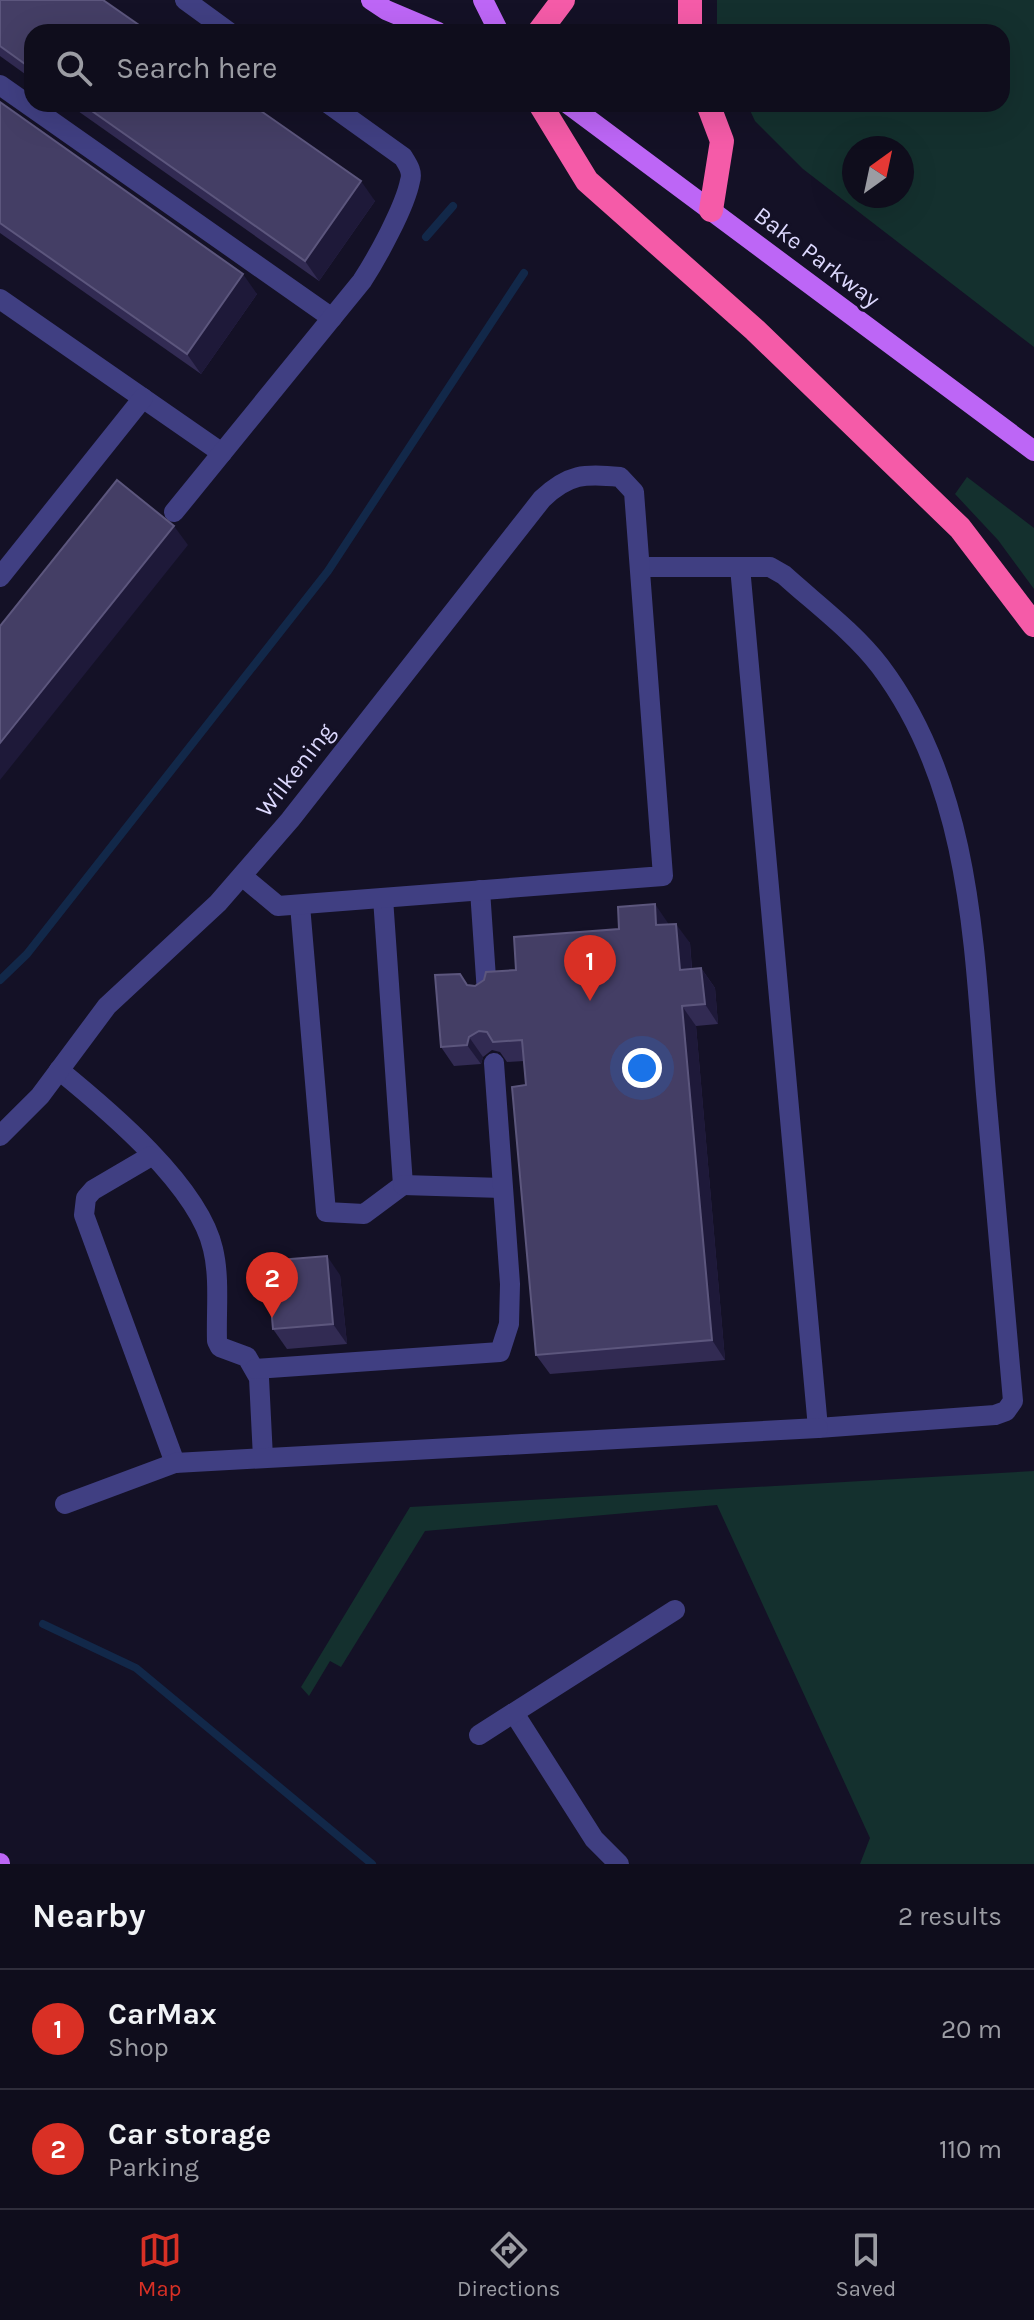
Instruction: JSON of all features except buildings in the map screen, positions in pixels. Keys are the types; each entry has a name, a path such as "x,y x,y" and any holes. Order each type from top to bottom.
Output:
{"highway":[{"path":"545,24 563,0"},
{"path":"690,0 690,24"},
{"path":"545,112 587,181 755,330 960,528 1034,625"},
{"path":"711,112 722,141 711,210"}],"main road":[{"path":"371,0 419,24"},
{"path":"483,0 495,24"},
{"name":"Bake Parkway","path":"579,112 1034,451"}],"lane":[{"path":"185,0 218,24"},
{"path":"0,85 24,102"},
{"path":"38,112 332,318"},
{"path":"174,512 332,318 380,253 410,182 410,168 403,157 340,112"},
{"path":"0,299 222,453"},
{"path":"0,577 143,398"},
{"name":"Wilkening","path":"0,1136 40,1096 107,1006 242,876 290,820 542,499 561,481 597,474 620,477 634,492 640,567"},
{"path":"65,1504 175,1463 818,1428 995,1415 1006,1411 1013,1401 974,953 957,836 930,757 908,710 879,665 784,575 770,567 640,567 663,876 278,906 242,876"},
{"path":"740,567 818,1428"},
{"path":"480,890 487,993"},
{"path":"383,898 403,1185"},
{"path":"300,905 326,1212 364,1214 403,1185 502,1188"},
{"path":"255,1369 500,1352 509,1324 510,1284 494,1063"},
{"path":"59,1070 119,1119 205,1223 214,1251 220,1347 243,1353 259,1378 263,1458"},
{"path":"151,1156 93,1190 86,1198 84,1215 175,1463"},
{"path":"479,1735 675,1610"},
{"path":"514,1713 594,1839 619,1864"}],"green space":[{"path":"717,0 1034,0 1034,347 854,208 914,208 914,136 842,136 842,199 803,169 755,121 751,112 1010,112 1010,24 717,24"},
{"path":"967,477 1034,528 1034,589 998,540 955,494"},
{"path":"1034,1471 1034,1864 860,1864 870,1838 717,1505 425,1531 341,1667 330,1661 309,1696 301,1687 410,1507"}],"waterway":[{"path":"426,237 453,206"},
{"path":"0,980 27,954 328,571 524,273"},
{"path":"43,1624 136,1668 372,1864"}],"place":[{"name":"CarMax","path":"590,1001"},
{"name":"Car storage","path":"272,1318"}]}
